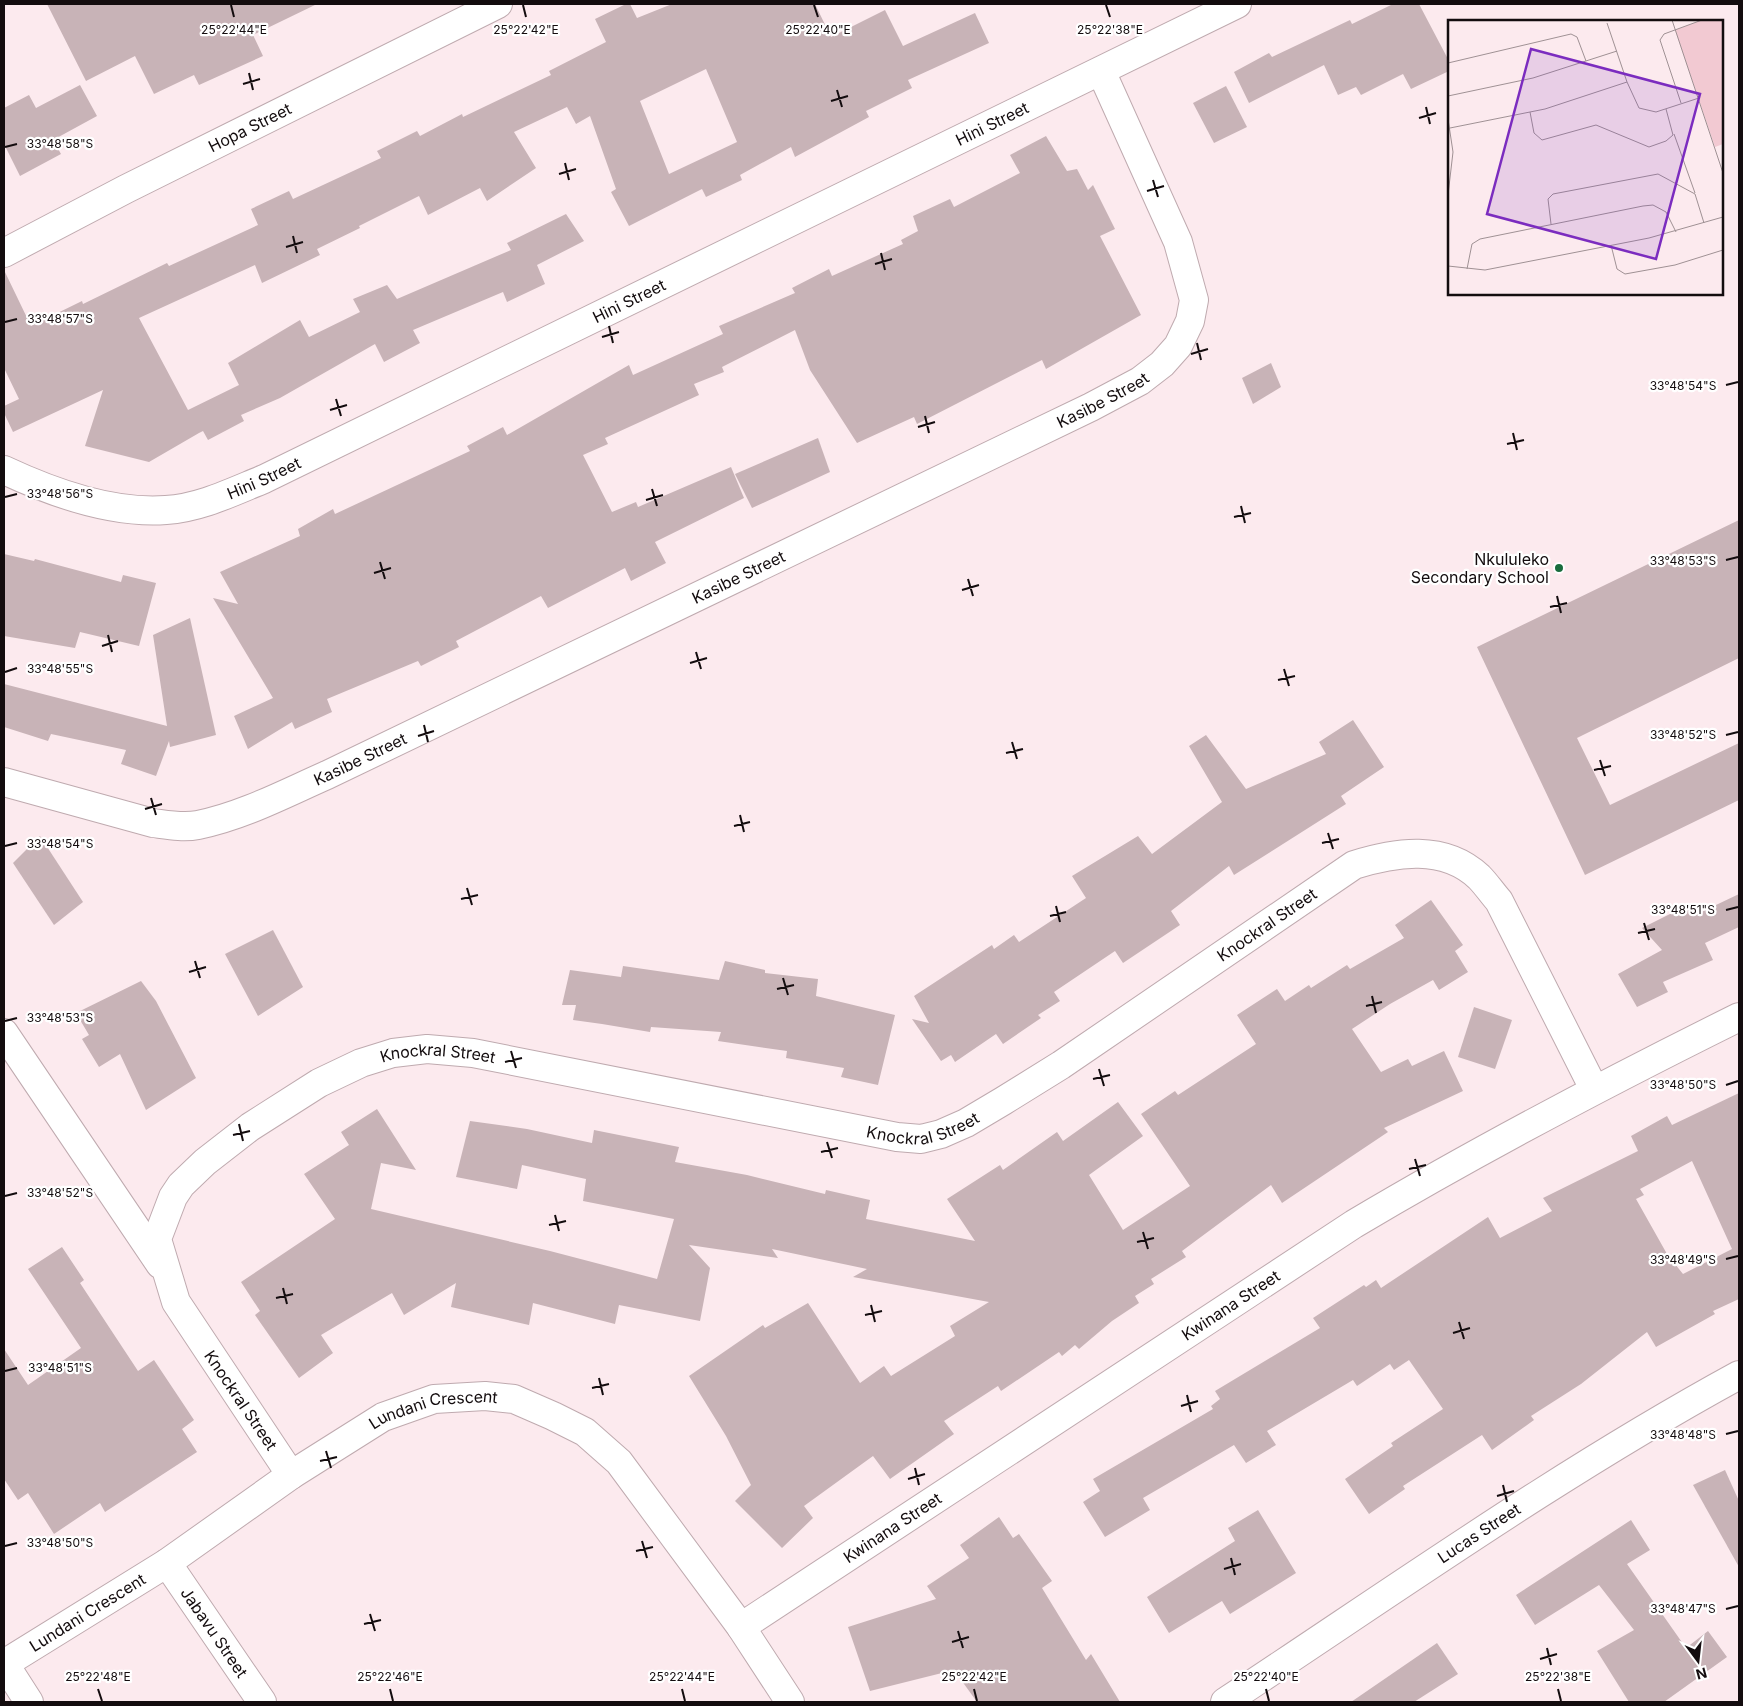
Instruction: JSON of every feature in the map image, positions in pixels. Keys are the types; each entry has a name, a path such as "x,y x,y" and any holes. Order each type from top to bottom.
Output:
{"street":[{"name":"Hopa Street","path":"4,253 466,10 498,4"},
{"name":"Hini Street","path":"4,470 32,484 129,511 167,510 210,501 264,479 1237,4"},
{"name":"Kasibe Street","path":"4,782 177,827 198,825 229,815 327,775 1073,416 1140,381 1162,364 1178,346 1190,321 1194,300 1178,242 1101,72"},
{"name":"Knockral Street","path":"291,1475 176,1302 157,1239 172,1198 181,1185 205,1162 250,1127 319,1083 361,1063 393,1053 427,1049 473,1053 897,1137 921,1139 942,1134 966,1123 1061,1065 1354,865 1404,852 1431,854 1455,862 1478,876 1499,901 1594,1089"},
{"name":"Kwinana Street","path":"741,1626 1354,1224 1454,1164 1594,1089 1739,1018"},
{"name":"Knockral Street","path":"4,1033 166,1271"},
{"name":"Lucas Street","path":"1225,1702 1583,1465 1651,1423 1739,1375"},
{"name":"Lundani Crescent","path":"4,1663 167,1563 291,1475 383,1417 434,1399 485,1396 514,1399 585,1432 619,1462 741,1626 790,1702"},
{"name":"Jabavu Street","path":"167,1563 262,1702"},
{"path":"4,1663 29,1702"}],"building":[{"path":"47,4 317,4 253,35 263,56 199,85 194,75 154,94 135,56 86,81"},
{"path":"626,4 630,4 637,18 672,4 815,4 831,37 885,10 903,46 975,13 989,43 908,80 912,88 866,111 869,117 795,157 791,147 740,175 742,180 706,197 702,189 629,226 611,192 616,189 590,116 576,124 567,107 514,132 536,168 487,201 480,188 428,215 419,196 317,249 320,255 262,283 255,265 139,318 188,410 239,385 228,363 300,320 309,337 360,312 353,299 387,285 397,299 511,250 507,243 566,214 584,241 537,265 545,284 507,302 503,292 413,330 420,343 384,362 375,344 280,398 241,415 244,421 208,440 203,431 149,462 85,446 103,390 13,432 4,413 4,406 19,399 4,368 4,270 31,326 82,301 83,304 167,263 169,266 258,225 251,209 289,191 293,199 381,158 377,151 417,131 420,136 462,114 463,117 551,75 549,71 606,42 595,19","holes":["706,69 737,142 669,174 640,101"]},
{"path":"1393,4 1419,4 1448,59 1448,71 1411,89 1403,74 1361,95 1356,87 1338,95 1324,65 1249,103 1234,72 1269,53 1272,57 1350,20 1352,24"},
{"path":"80,85 97,116 53,140 61,154 20,176 4,144 4,108 29,95 36,108"},
{"path":"1226,86 1247,127 1214,143 1193,103"},
{"path":"1046,136 1067,171 1077,169 1088,190 1093,185 1115,229 1100,236 1141,315 1046,369 1042,360 917,424 914,417 857,443 810,370 795,330 722,367 724,372 694,384 699,395 605,438 608,444 583,455 612,512 636,502 638,507 731,467 744,498 655,542 666,563 631,581 625,568 548,608 541,596 456,641 459,647 421,666 418,661 327,699 332,712 295,729 292,722 248,749 234,716 273,698 213,598 238,604 220,572 300,536 298,529 333,509 335,514 470,451 467,446 503,427 507,435 629,365 633,375 723,334 719,326 795,293 792,288 829,269 832,276 903,244 901,240 918,231 913,216 950,199 954,207 1020,173 1010,155"},
{"path":"1271,363 1281,387 1253,404 1242,378"},
{"path":"818,438 830,472 752,508 735,474"},
{"path":"1739,520 1739,658 1577,738 1610,805 1739,743 1739,800 1585,875 1477,647"},
{"path":"4,554 34,561 35,559 121,582 123,575 156,583 139,646 80,632 75,648 4,636"},
{"path":"190,618 216,735 170,747 169,741 156,776 121,764 126,750 51,734 48,741 4,727 4,684 167,726 153,635"},
{"path":"1353,720 1384,767 1341,796 1346,804 1234,875 1229,866 1171,911 1180,925 1123,963 1115,951 1054,992 1060,1001 1038,1015 1041,1018 1003,1044 996,1034 955,1062 951,1055 941,1061 912,1019 929,1023 914,996 992,945 994,949 1014,935 1019,942 1086,898 1072,876 1138,836 1152,854 1222,802 1189,746 1206,735 1246,789 1326,754 1319,742"},
{"path":"40,836 83,902 54,925 13,863"},
{"path":"1739,894 1739,927 1705,943 1713,960 1663,982 1668,992 1637,1007 1618,974 1662,950 1642,928 1688,905 1693,916"},
{"path":"1431,900 1463,945 1455,951 1468,972 1439,990 1433,980 1390,1004 1352,1029 1381,1072 1408,1059 1412,1066 1444,1051 1463,1091 1384,1128 1388,1132 1282,1203 1271,1185 1182,1251 1186,1257 1151,1279 1154,1284 1135,1296 1139,1303 1112,1321 1079,1349 1075,1345 1062,1356 1059,1352 1001,1391 998,1386 944,1421 954,1434 890,1479 873,1456 804,1506 813,1518 782,1548 735,1501 751,1485 726,1436 689,1376 763,1325 765,1328 808,1303 860,1383 884,1366 891,1376 955,1336 950,1326 989,1302 853,1277 867,1269 772,1249 778,1258 689,1245 710,1268 700,1321 619,1305 615,1324 533,1303 529,1325 451,1307 456,1283 404,1315 392,1293 321,1335 333,1353 299,1378 255,1315 260,1311 241,1282 335,1219 304,1174 349,1145 341,1132 377,1109 416,1170 381,1163 371,1209 550,1251 657,1279 674,1219 583,1201 586,1179 522,1165 517,1189 456,1177 470,1121 527,1129 592,1143 594,1130 679,1147 675,1162 747,1175 825,1194 826,1190 870,1200 866,1219 975,1241 947,1199 1000,1165 1003,1170 1057,1132 1063,1141 1118,1102 1143,1136 1089,1175 1123,1230 1190,1186 1141,1114 1175,1091 1178,1095 1256,1044 1237,1015 1277,989 1285,1001 1309,985 1311,988 1347,965 1350,969 1404,938 1395,925"},
{"path":"273,930 303,987 258,1016 225,954"},
{"path":"725,961 765,970 765,973 818,979 816,996 895,1015 878,1085 841,1077 844,1068 786,1058 787,1051 718,1041 721,1032 651,1027 650,1032 573,1020 576,1005 562,1005 570,970 621,977 623,966 719,980"},
{"path":"141,981 156,1001 196,1078 146,1110 120,1054 99,1067 82,1039 89,1035 76,1013"},
{"path":"1474,1007 1512,1020 1495,1069 1458,1057"},
{"path":"1739,1093 1739,1299 1713,1311 1715,1314 1656,1347 1647,1332 1581,1384 1531,1416 1534,1420 1492,1450 1482,1435 1403,1486 1405,1489 1369,1514 1345,1479 1393,1446 1391,1443 1443,1409 1409,1360 1394,1370 1390,1364 1357,1386 1353,1380 1267,1431 1276,1445 1246,1463 1234,1445 1143,1498 1150,1510 1105,1537 1083,1502 1100,1491 1093,1479 1213,1409 1211,1406 1220,1399 1215,1391 1320,1328 1313,1318 1364,1285 1366,1287 1376,1280 1381,1288 1488,1217 1500,1238 1552,1211 1543,1198 1638,1151 1631,1136 1667,1116 1672,1125","holes":["1692,1161 1732,1249 1683,1274 1667,1254 1636,1199 1644,1195 1640,1189"]},
{"path":"62,1247 84,1280 80,1283 138,1371 154,1360 194,1420 182,1429 197,1452 105,1512 100,1503 54,1534 28,1493 18,1500 4,1479 4,1349 28,1385 81,1348 28,1269"},
{"path":"1725,1470 1739,1501 1739,1567 1693,1485"},
{"path":"1258,1510 1296,1573 1230,1614 1222,1601 1169,1633 1147,1597 1235,1541 1228,1528"},
{"path":"999,1517 1013,1538 1019,1534 1052,1581 1042,1588 1086,1660 1091,1654 1120,1702 977,1702 954,1670 870,1691 848,1627 936,1599 927,1586 969,1558 960,1545"},
{"path":"1631,1520 1650,1550 1627,1564 1686,1648 1708,1631 1727,1657 1664,1702 1629,1702 1597,1651 1634,1630 1599,1585 1535,1625 1516,1595"},
{"path":"1437,1643 1458,1674 1414,1702 1351,1702"}],"place":[{"name":"Nkululeko Secondary School","path":"1559,568"}]}
